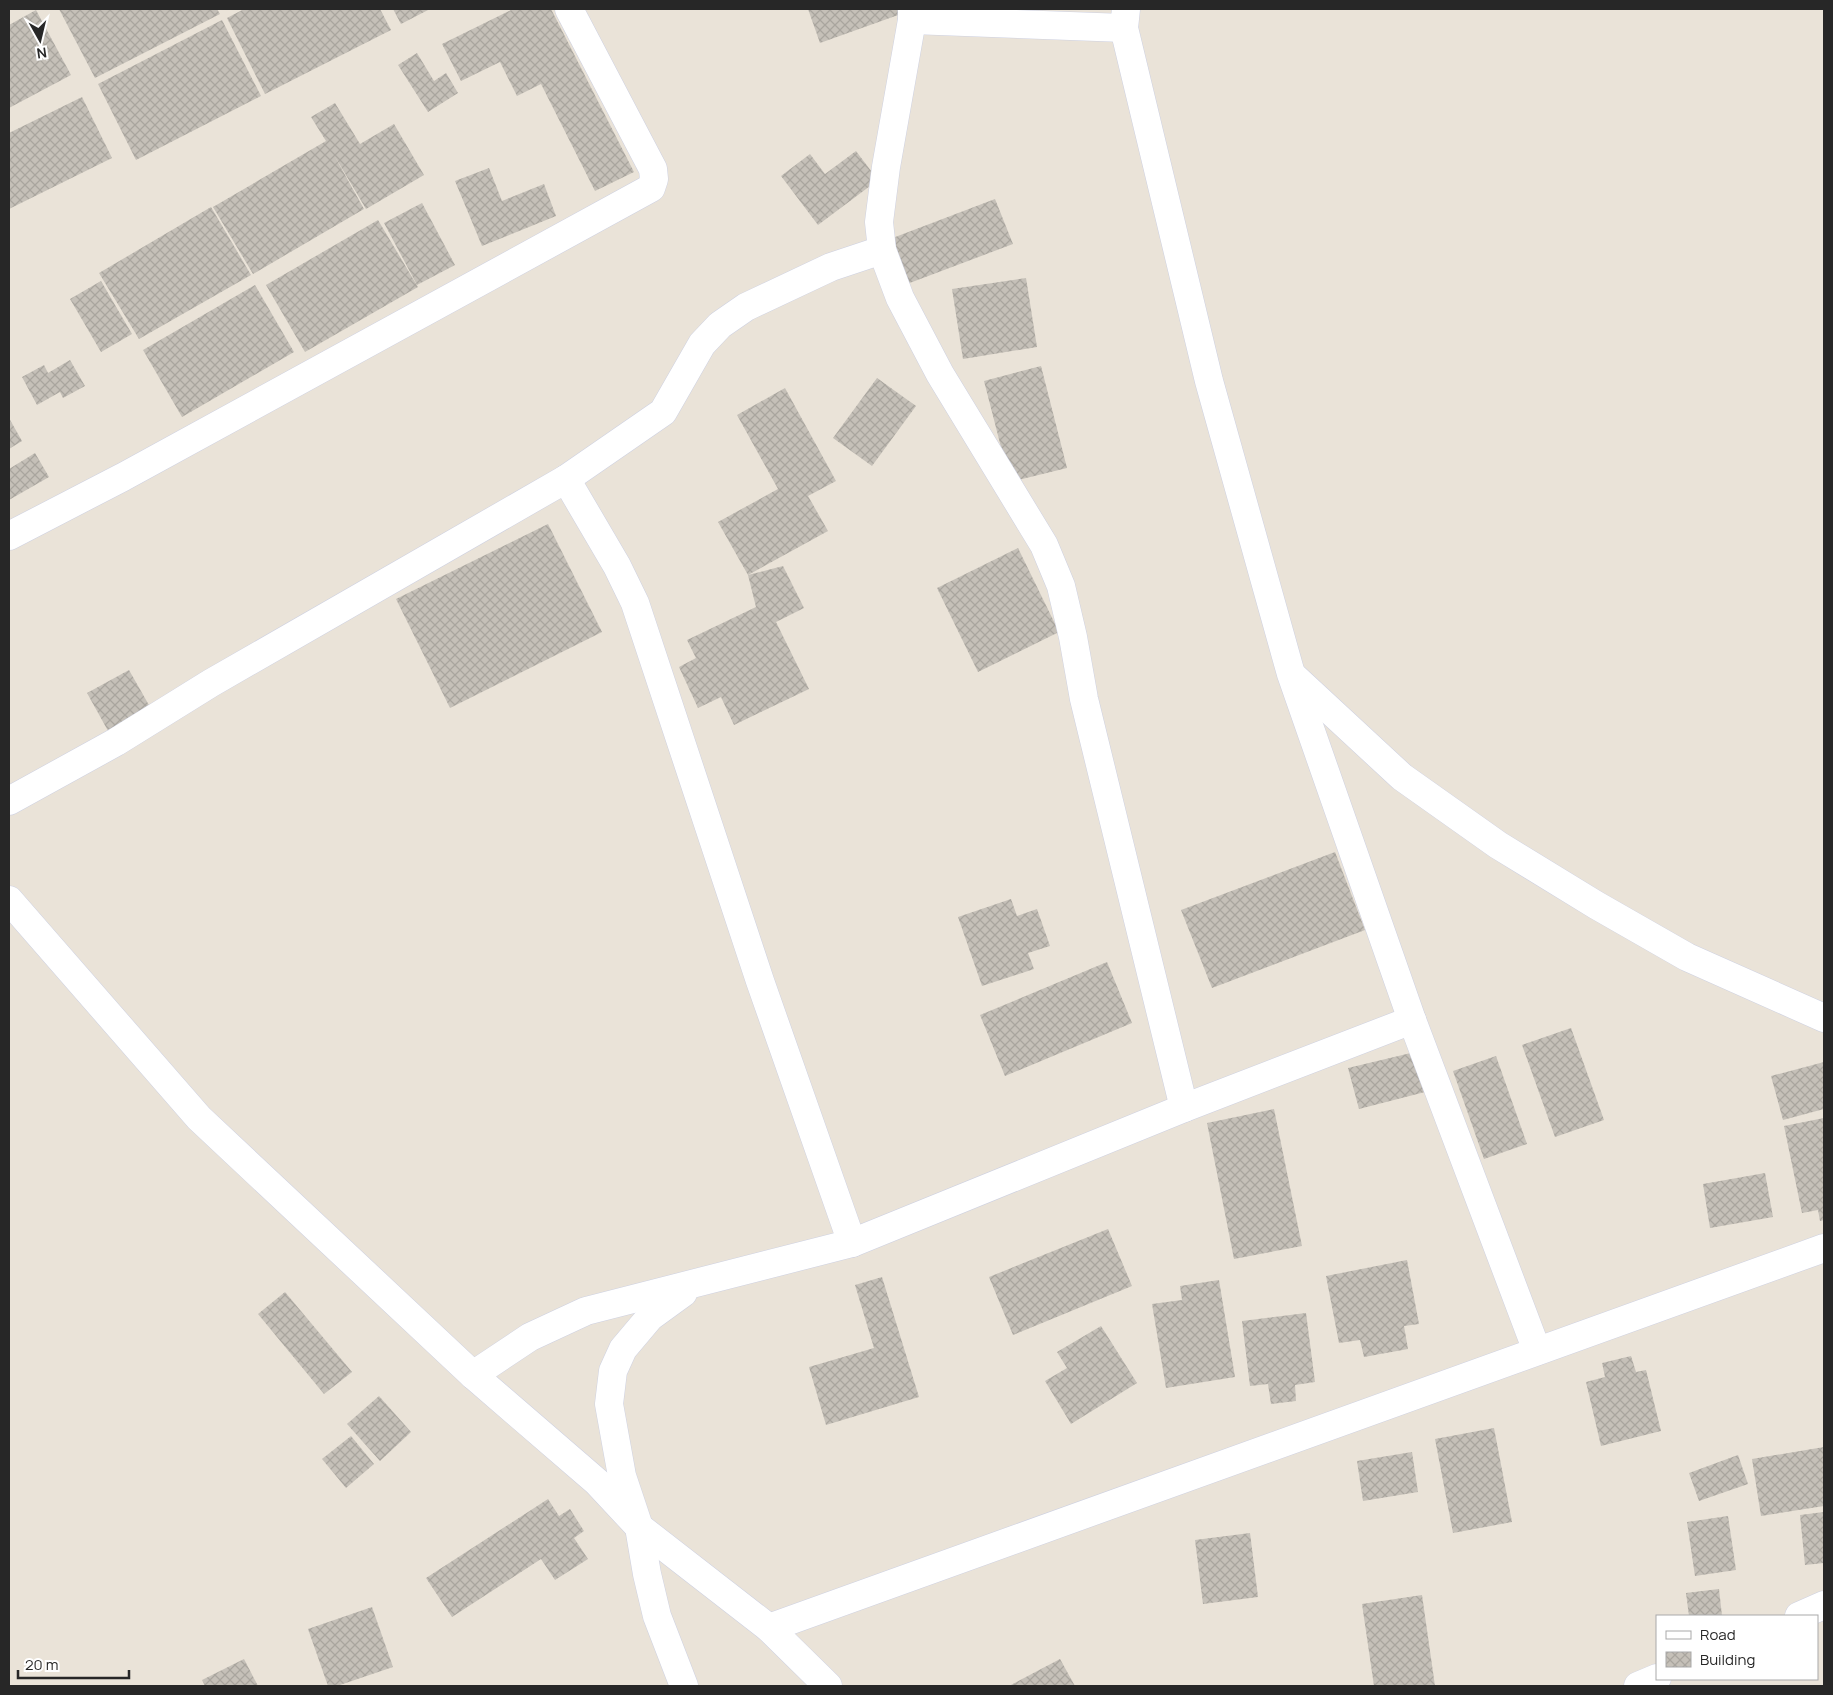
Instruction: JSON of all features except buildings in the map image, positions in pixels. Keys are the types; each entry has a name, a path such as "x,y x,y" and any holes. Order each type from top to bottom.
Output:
{"street":[{"path":"9,536 132,473 651,188 654,179 653,169 569,9"},
{"path":"1184,1108 1084,698 1073,636 1061,586 1044,545 940,374 900,298 882,250 879,222 886,167 912,15 1125,18 1208,381 1291,674 1412,1020 1537,1351"},
{"path":"9,801 116,742 211,683 566,479 663,412 702,344 720,325 746,307 831,267 882,250"},
{"path":"566,479 617,566 635,603 760,981 852,1243"},
{"path":"1291,674 1402,777 1498,844 1596,905 1687,957 1824,1018"},
{"path":"9,900 199,1118 473,1375 597,1482 639,1527 769,1628 828,1686"},
{"path":"473,1375 530,1337 586,1311 694,1285 852,1243 1184,1108 1412,1020"},
{"path":"769,1628 1824,1248"},
{"path":"684,1686 657,1616 639,1527 622,1476 609,1404 613,1371 622,1349 650,1317 694,1285"},
{"path":"1801,1615 1824,1605"},
{"path":"1638,1686 1656,1678"}]}
